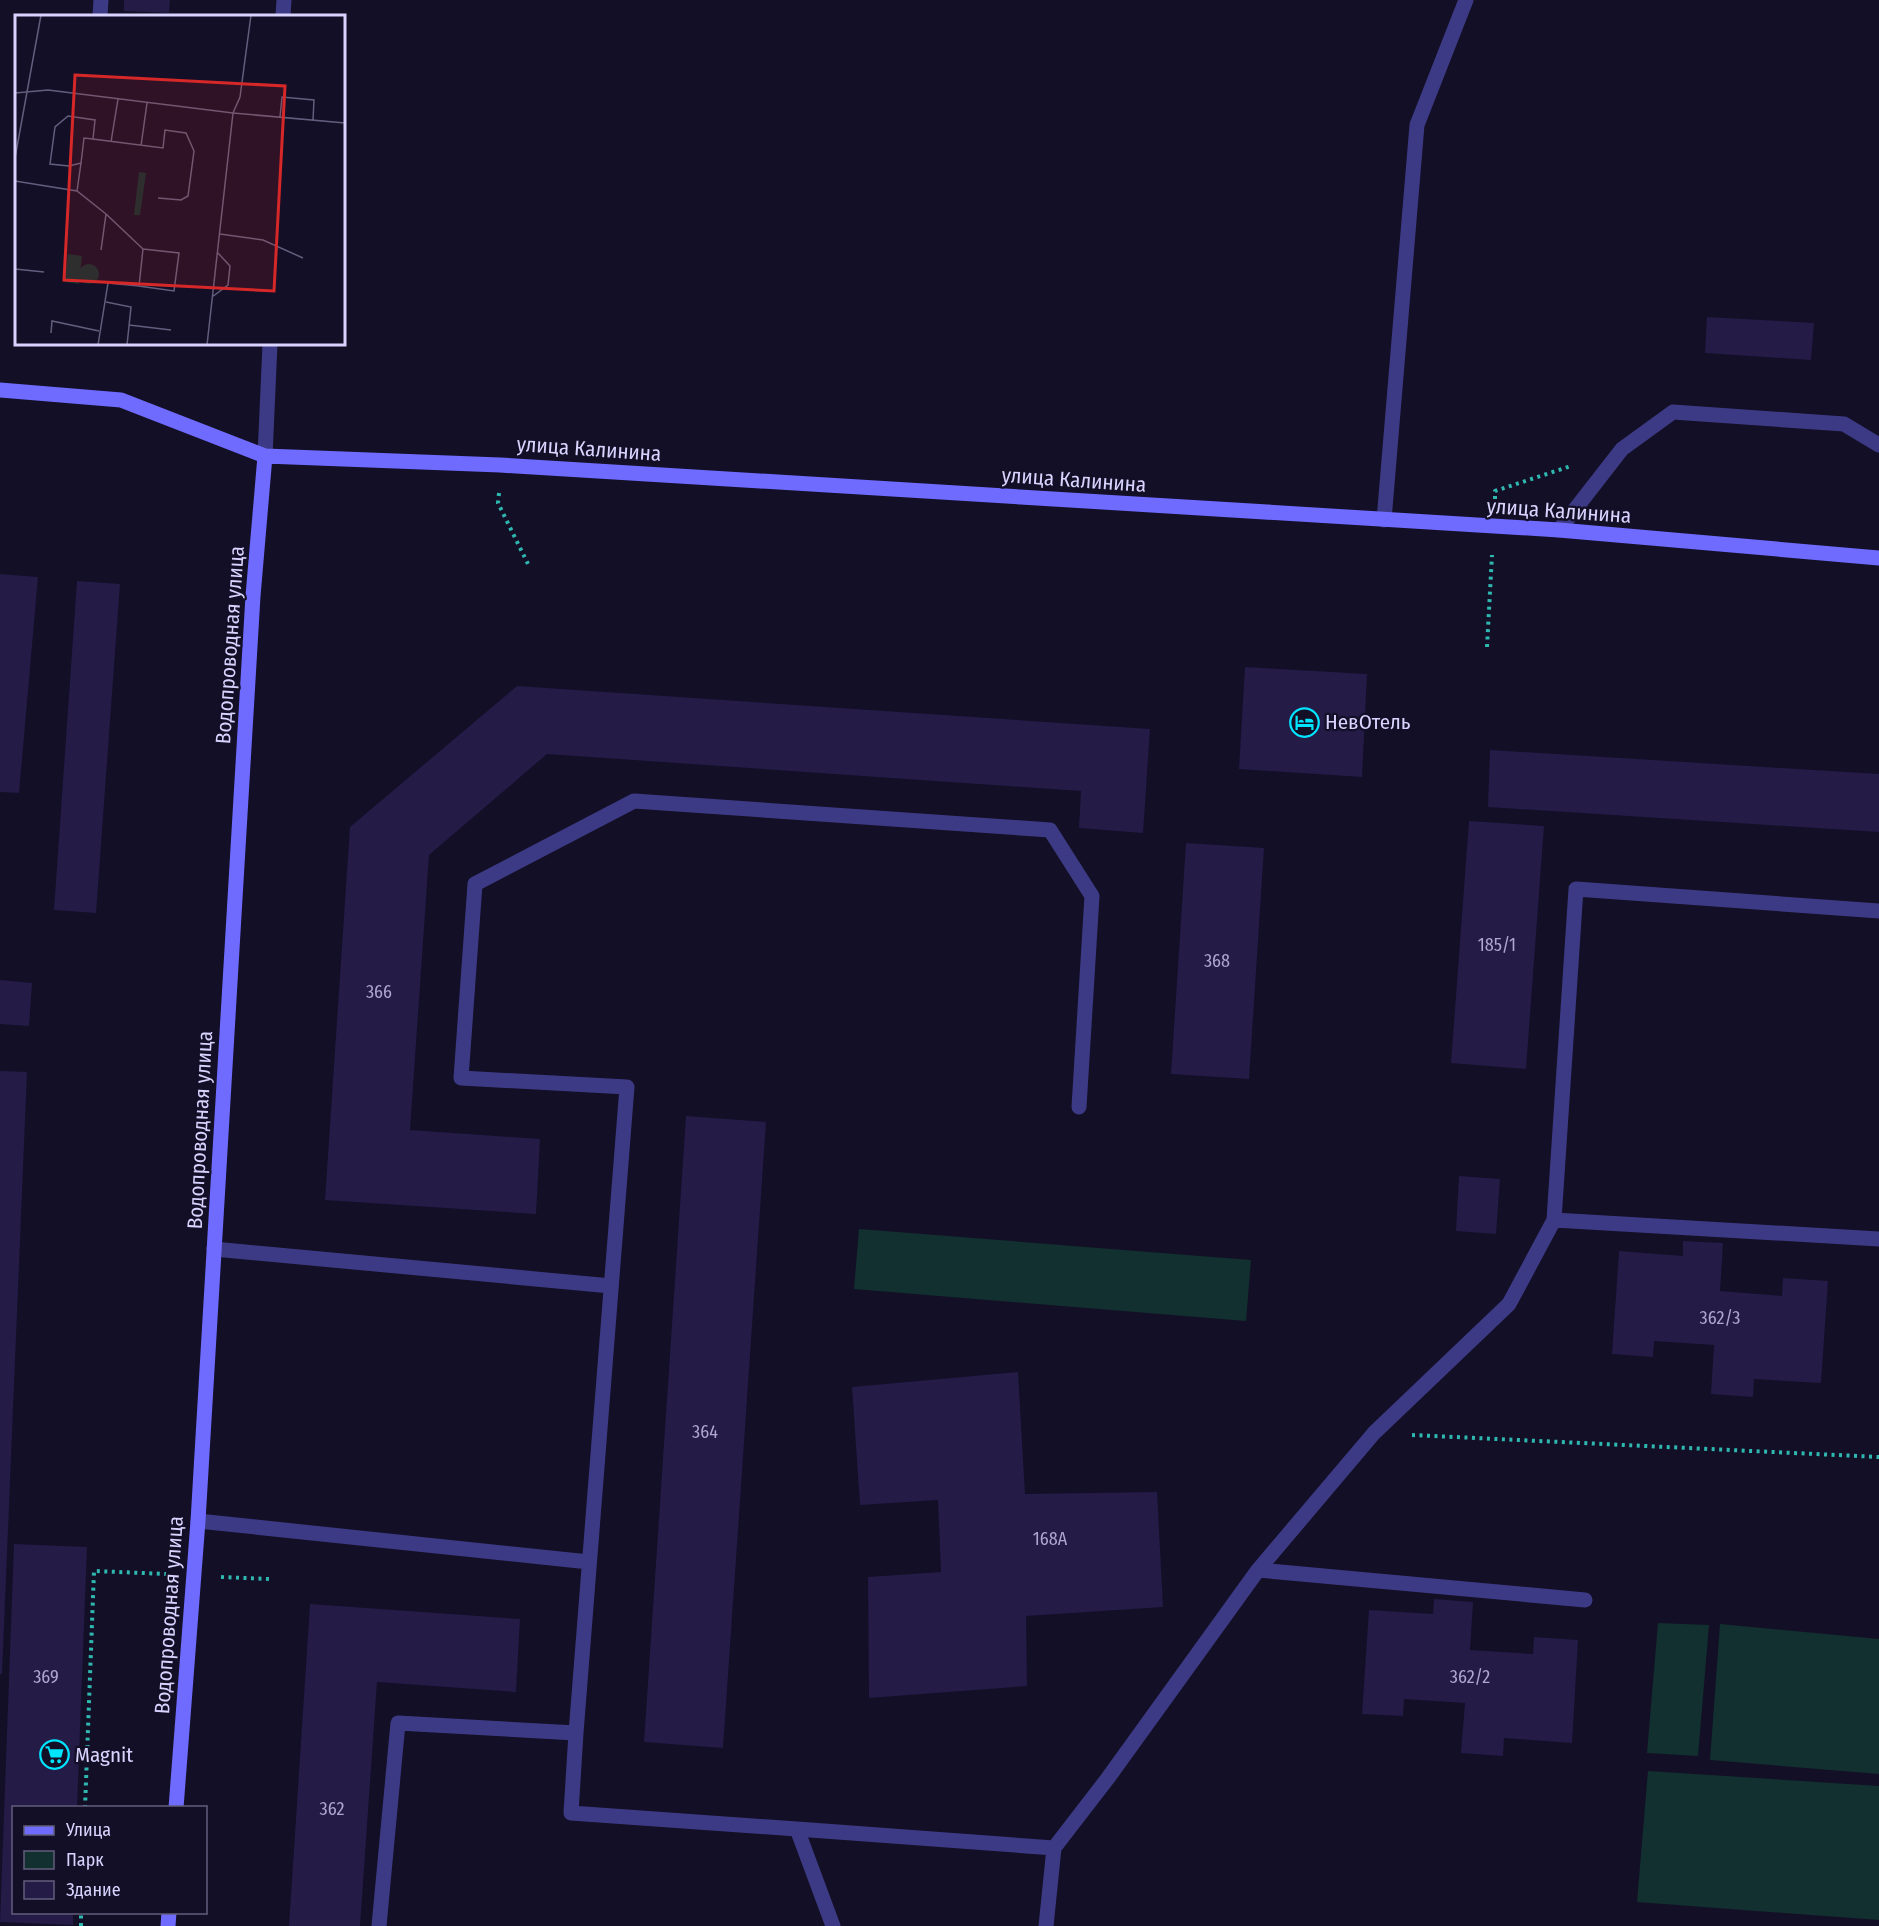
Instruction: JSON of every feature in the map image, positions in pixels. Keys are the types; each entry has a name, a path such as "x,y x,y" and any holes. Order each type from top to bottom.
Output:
{"main road":[{"name":"улица Калинина","path":"0,390 121,400 265,456 500,465 1384,520 1558,531 1879,558"},
{"name":"Водопроводная улица","path":"176,1806 198,1521 253,596 265,456"}],"street":[{"path":"100,15 101,0"},
{"path":"283,15 284,0"},
{"path":"1384,520 1418,125 1466,0"},
{"path":"265,456 270,345"},
{"path":"1558,531 1622,449 1673,412 1844,424 1879,445"},
{"path":"1054,1848 571,1813 627,1087 461,1078 475,884 634,801 1050,830 1092,896 1079,1107"},
{"path":"1047,1926 1054,1848 1108,1778 1258,1570 1374,1433 1509,1304 1554,1220 1576,889 1879,911"},
{"path":"1554,1220 1879,1239"},
{"path":"214,1249 611,1286"},
{"path":"198,1521 589,1562"},
{"path":"1258,1570 1585,1600"},
{"path":"379,1926 398,1723 576,1733"},
{"path":"797,1829 833,1926"}],"path":[{"path":"500,465 498,503 529,566"},
{"path":"1374,1433 1879,1457"},
{"path":"85,1806 94,1570 269,1579"}],"green space":[{"path":"859,1229 1251,1260 1246,1321 854,1289"},
{"path":"1658,1623 1709,1625 1698,1756 1647,1753"},
{"path":"1720,1624 1879,1639 1879,1774 1710,1760"},
{"path":"1648,1771 1879,1786 1879,1920 1637,1902"}],"building":[{"path":"124,0 170,0 169,13 124,11"},
{"path":"1707,317 1814,323 1811,360 1705,353"},
{"path":"0,574 38,577 19,793 0,792"},
{"path":"77,581 120,584 96,913 54,910"},
{"name":"НевОтель","path":"1245,667 1367,674 1362,777 1239,769"},
{"path":"517,686 1150,729 1143,833 1079,828 1081,791 547,754 429,855 410,1130 540,1139 536,1214 325,1200 350,827"},
{"path":"1490,750 1879,774 1879,832 1488,807"},
{"path":"1469,821 1544,826 1526,1069 1451,1063"},
{"path":"1186,843 1264,848 1249,1079 1171,1074"},
{"path":"0,980 32,983 29,1026 0,1024"},
{"path":"0,1071 27,1072 2,1674 0,1674"},
{"path":"686,1116 766,1122 723,1748 644,1742"},
{"path":"1459,1176 1500,1179 1496,1234 1456,1231"},
{"path":"1683,1241 1723,1243 1720,1291 1782,1296 1783,1278 1828,1281 1821,1383 1754,1379 1753,1397 1711,1394 1714,1345 1654,1341 1653,1357 1612,1354 1619,1251 1683,1256"},
{"path":"1018,1372 1025,1494 1157,1492 1163,1607 1026,1616 1027,1686 869,1698 868,1577 941,1572 938,1500 860,1505 852,1387"},
{"path":"14,1544 87,1547 77,1806 12,1806 12,1914 73,1914 73,1925 0,1922"},
{"path":"1434,1599 1473,1602 1470,1650 1533,1654 1534,1637 1578,1640 1572,1743 1504,1738 1503,1756 1461,1753 1465,1703 1404,1699 1403,1716 1362,1714 1369,1610 1433,1614"},
{"path":"310,1604 520,1619 516,1692 377,1682 360,1926 289,1926"}],"place":[{"name":"НевОтель","path":"1304,722"},
{"name":"Magnit","path":"54,1755"}]}
